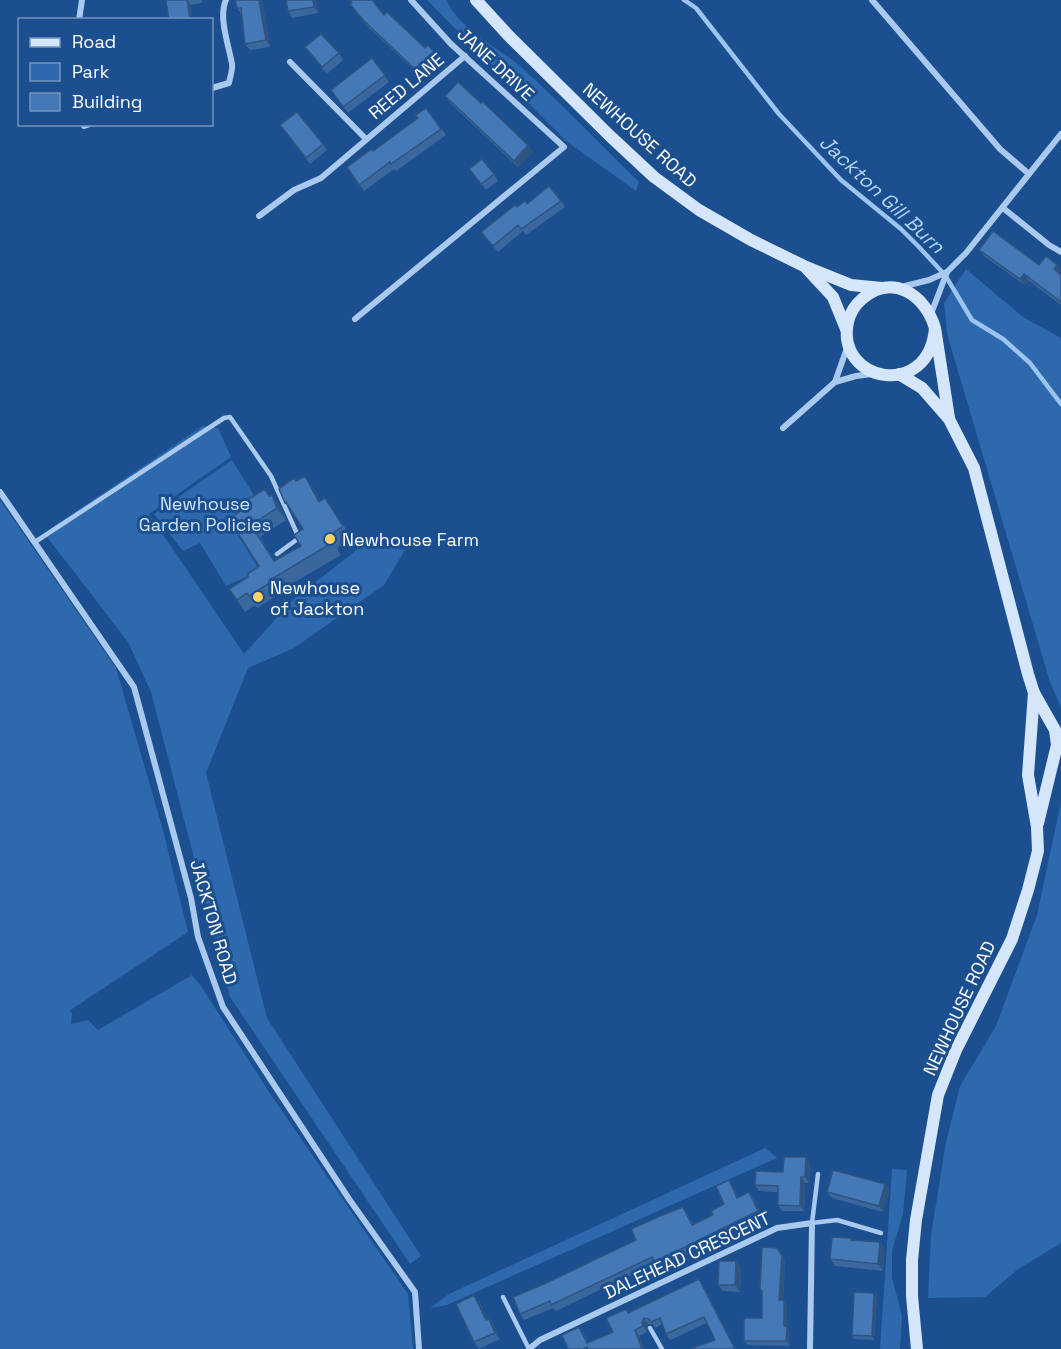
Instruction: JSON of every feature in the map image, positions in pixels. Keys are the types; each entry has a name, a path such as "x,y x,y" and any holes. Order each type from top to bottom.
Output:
{"street":[{"path":"79,18 82,0"},
{"path":"213,88 229,83 232,66 226,40 223,5 225,0"},
{"name":"JANE DRIVE","path":"355,319 564,147 451,44 411,0"},
{"name":"NEWHOUSE ROAD","path":"476,0 609,136 654,177 699,210 751,240 804,266 851,285 882,288"},
{"path":"872,0 1000,149 1029,174"},
{"name":"REED LANE","path":"259,216 294,190 321,178 465,56"},
{"name":"REED LANE","path":"291,62 366,139"},
{"path":"877,374 864,367 854,357 848,344 846,330 849,316 857,303 868,294 882,288 897,288 929,280 947,272 966,254 1061,134"},
{"path":"1003,208 1048,245 1061,252"},
{"name":"NEWHOUSE ROAD","path":"804,266 833,297 846,330"},
{"path":"931,314 947,272"},
{"path":"783,428 835,382 856,376 900,375 917,367 928,356 934,343 935,328 931,314 923,301 911,292 897,288"},
{"name":"NEWHOUSE ROAD","path":"935,328 950,419 974,468 1034,693 1055,730 1058,745 1037,827"},
{"path":"835,382 848,344"},
{"name":"NEWHOUSE ROAD","path":"900,375 921,388 950,419"},
{"name":"JACKTON ROAD","path":"0,492 135,687 198,937 223,1007 349,1199 415,1292 419,1349"},
{"name":"NEWHOUSE ROAD","path":"917,1349 912,1296 912,1260 916,1220 938,1095 956,1050 1012,939 1038,851 1037,827 1028,775 1034,693"},
{"path":"810,1349 812,1223"},
{"name":"DALEHEAD CRESCENT","path":"529,1349 540,1340 777,1228 812,1223"}],"lane":[{"path":"35,542 224,418 230,417 271,476 299,538 277,554"},
{"path":"819,1174 812,1223 837,1220 881,1233"},
{"path":"503,1297 529,1349"},
{"path":"650,1328 662,1349"}],"green space":[{"path":"427,0 447,0 460,20 521,67 639,182 636,191 566,141"},
{"path":"966,269 1023,317 1061,338 1061,708 1050,682 947,334 944,303"},
{"path":"203,426 218,428 231,457 149,514 244,654 295,598 367,542 405,550 384,585 294,648 248,668 206,773 267,1018 421,1256 410,1264 230,997 151,692 128,642 44,533"},
{"name":"Newhouse Garden Policies","path":"232,460 258,502 236,509 243,523 235,530 260,571 226,586 200,543 183,551 154,514"},
{"path":"0,500 116,668 163,830 188,932 69,1011 72,1012 71,1024 88,1020 98,1030 192,975 269,1092 408,1294 413,1349 0,1349"},
{"path":"1061,802 1061,1243 1017,1270 985,1297 928,1298 931,1235 946,1142 960,1086 996,1026 1037,915"},
{"path":"765,1148 777,1158 447,1305 430,1308 449,1294"},
{"path":"892,1169 907,1170 903,1214 892,1251 892,1278 902,1316 900,1349 880,1349"}],"building":[{"path":"166,0 187,0 190,18 169,18"},
{"path":"235,0 259,0 266,40 245,44 241,8 237,8"},
{"path":"286,0 313,0 314,7 288,11"},
{"path":"350,0 372,0 384,15 387,12 425,48 428,45 436,54 418,72 364,21 350,4 352,3"},
{"path":"321,34 339,53 322,67 305,47"},
{"path":"372,58 385,75 343,107 331,90"},
{"path":"458,82 481,103 483,102 528,145 514,161 445,96"},
{"path":"426,108 441,129 359,185 347,167 418,118 415,115"},
{"path":"297,112 323,144 306,158 280,125"},
{"path":"482,159 494,174 481,184 469,169"},
{"path":"549,186 561,201 521,229 518,225 493,246 481,232 515,205 517,207 525,201 527,204"},
{"path":"993,231 1039,265 1046,256 1057,265 1054,269 1061,275 1061,302 1024,274 1020,279 979,250"},
{"path":"305,476 319,502 325,498 343,526 329,536 332,543 270,580 271,582 249,596 247,593 237,600 229,589 248,577 248,574 259,566 229,519 239,512 236,507 265,489 269,496 272,495 277,508 251,525 274,561 301,546 294,535 303,529 285,503 279,489 294,478 296,481"},
{"path":"784,1157 806,1157 805,1177 801,1177 800,1206 778,1205 778,1186 755,1185 756,1171 783,1172"},
{"path":"833,1170 885,1184 879,1206 827,1192"},
{"path":"729,1180 737,1198 749,1192 758,1211 655,1262 652,1257 551,1305 550,1301 520,1314 513,1297 636,1240 631,1229 683,1207 692,1225 713,1215 711,1211 724,1204 716,1186"},
{"path":"832,1237 880,1242 878,1264 830,1259"},
{"path":"762,1247 777,1248 782,1256 779,1300 784,1300 786,1341 744,1341 744,1318 762,1318 762,1291 760,1290"},
{"path":"719,1261 736,1261 735,1285 718,1285"},
{"path":"699,1279 735,1349 690,1349 715,1340 704,1317 666,1334 660,1318 651,1322 644,1318 643,1326 635,1330 642,1349 587,1349 587,1347 568,1349 562,1335 579,1327 587,1343 613,1332 606,1318 626,1309 628,1313"},
{"path":"854,1292 874,1293 872,1336 852,1335"},
{"path":"474,1295 495,1333 474,1342 456,1304"}],"waterway":[{"name":"Jackton Gill Burn","path":"684,0 696,8 779,114 841,180 901,229 918,246 945,275 972,320 1003,339 1030,363 1061,404"}],"place":[{"name":"Newhouse Farm","path":"330,539"},
{"name":"Newhouse of Jackton","path":"258,597"}]}
